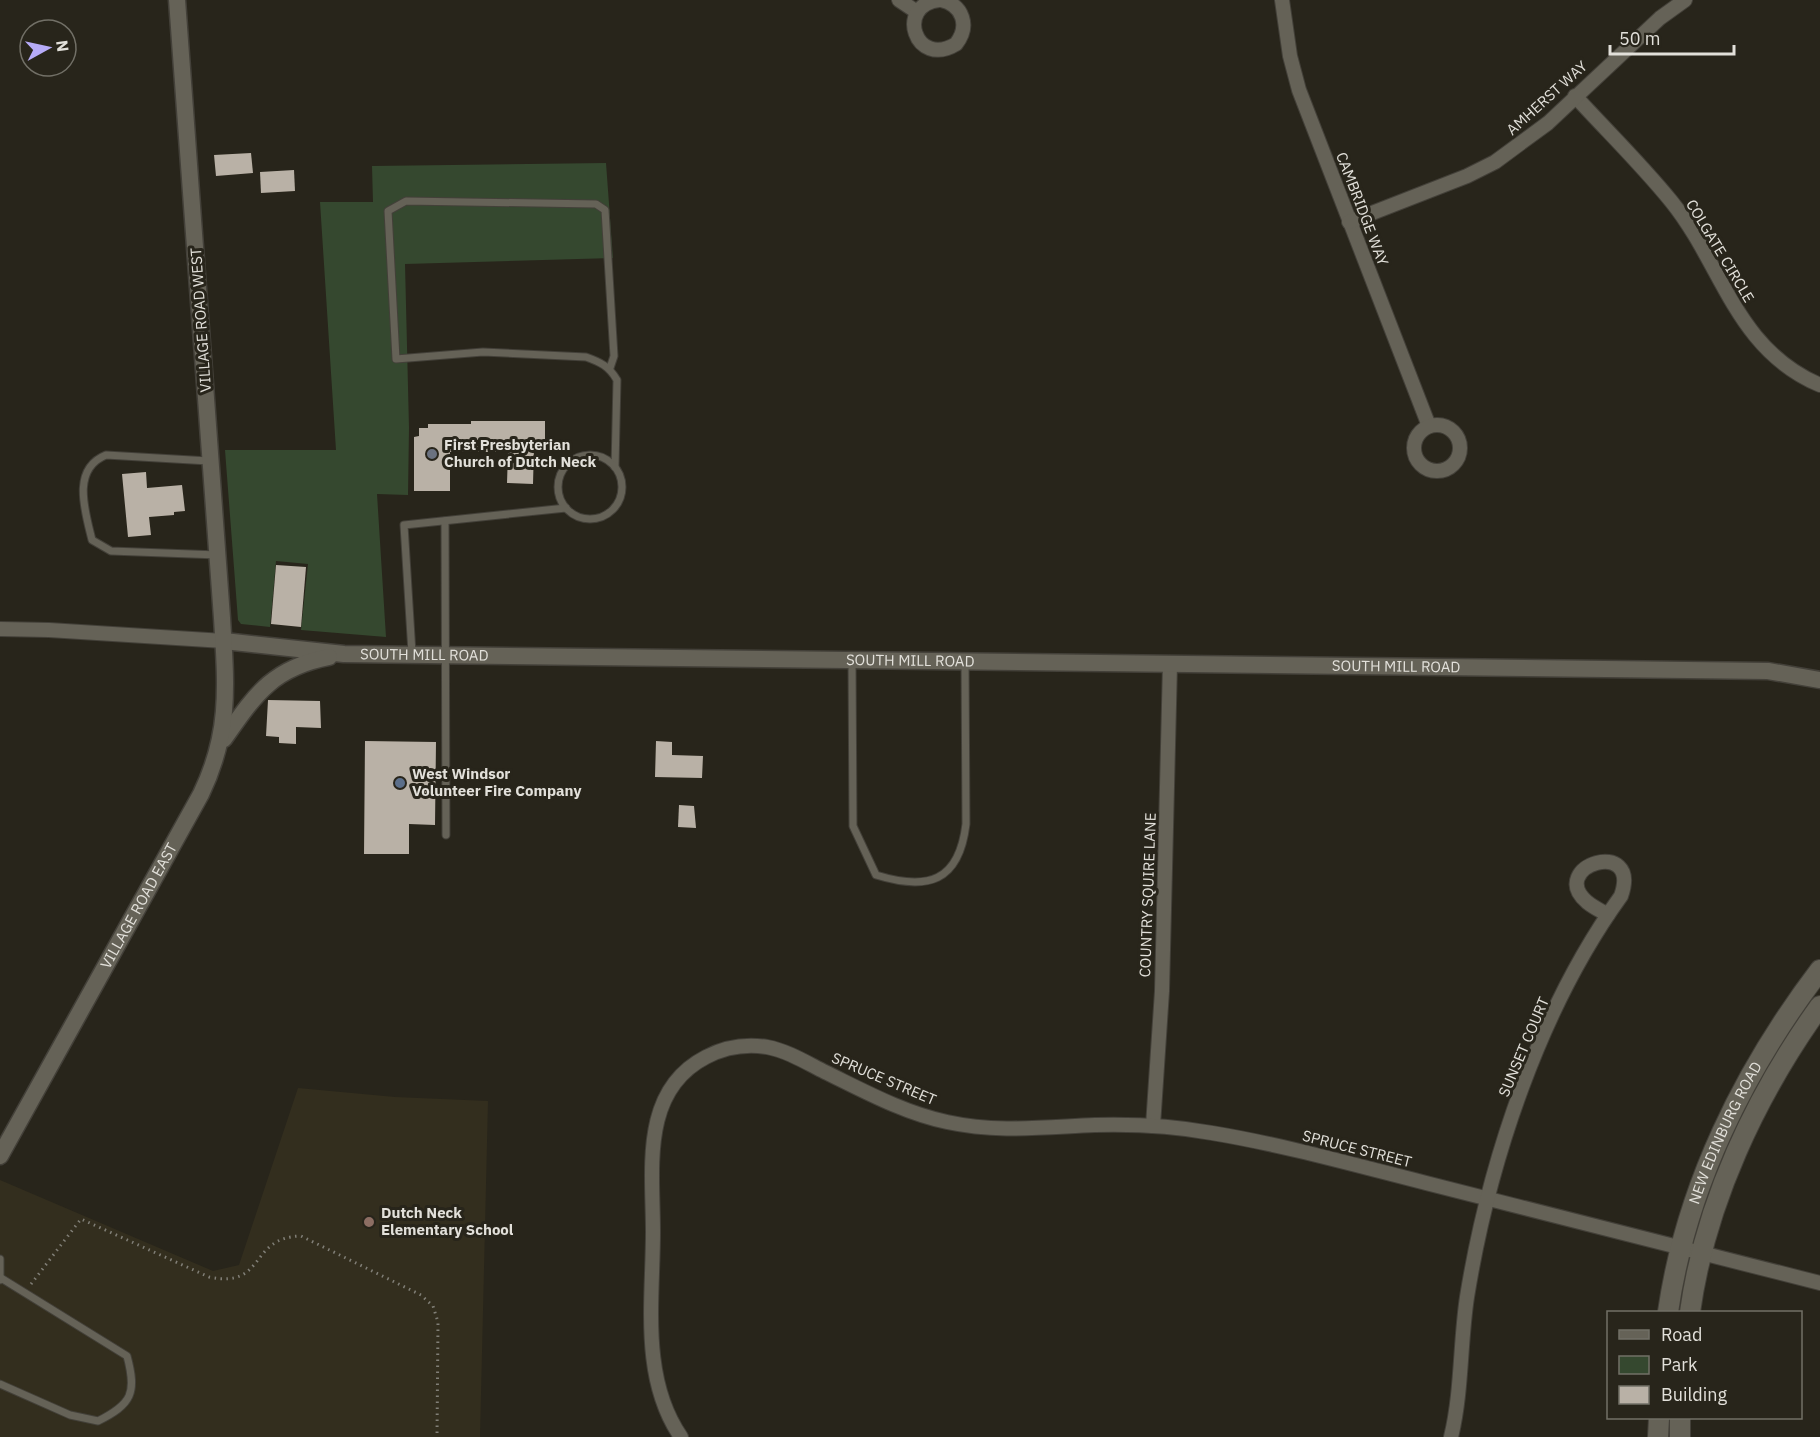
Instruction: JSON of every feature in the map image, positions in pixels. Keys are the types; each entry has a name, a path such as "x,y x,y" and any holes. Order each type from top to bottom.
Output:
{"main road":[{"name":"NEW EDINBURG ROAD","path":"1668,1311 1682,1248 1701,1187 1729,1113 1782,1023 1820,970"},
{"name":"NEW EDINBURG ROAD","path":"1690,1311 1702,1253 1743,1134 1800,1034 1820,1006"},
{"path":"1658,1437 1659,1419"},
{"path":"1680,1419 1680,1437"}],"street":[{"name":"VILLAGE ROAD WEST","path":"177,0 224,640"},
{"path":"899,0 917,12"},
{"path":"940,0 958,9 963,17 962,37 948,50 932,50 917,38 914,24 917,12 924,4 940,0"},
{"name":"CAMBRIDGE WAY","path":"1282,0 1290,56 1299,90 1429,426"},
{"name":"AMHERST WAY","path":"1349,222 1467,176 1495,162 1525,142 1660,18 1685,0"},
{"name":"COLGATE CIRCLE","path":"1575,96 1671,201 1689,226 1740,318 1753,336 1792,371 1820,385"},
{"name":"SOUTH MILL ROAD","path":"0,629 224,640 344,654 447,653 1768,671 1820,680"},
{"name":"VILLAGE ROAD EAST","path":"0,1156 215,766 222,742 225,705 224,640"},
{"path":"222,742 253,698 272,679 289,668 344,654"},
{"name":"COUNTRY SQUIRE LANE","path":"1153,1126 1162,991 1170,664"},
{"name":"SUNSET COURT","path":"1489,1199 1508,1131 1532,1064 1585,951 1608,915"},
{"name":"SPRUCE STREET","path":"681,1437 663,1404 653,1359 652,1139 663,1101 675,1081 690,1066 727,1049 751,1046 786,1053 909,1111 944,1122 980,1128 1016,1130 1099,1125 1153,1126 1254,1140 1820,1283"},
{"path":"1451,1437 1467,1296 1489,1199"}],"lane":[{"path":"610,368 614,356 605,210 596,204 406,201 388,211 396,359 483,352 585,357 610,368 617,380 615,467 622,487 620,498 606,515 585,519 566,508 558,490 559,480 569,462 588,454 607,460 615,467"},
{"path":"211,461 106,455 93,460 85,471 84,510 92,540 111,552 218,555"},
{"path":"412,653 404,525 566,508"},
{"path":"445,521 446,835"},
{"path":"852,660 853,826 876,875 897,881 930,881 952,870 963,848 966,824 965,661"},
{"path":"0,1259 0,1279 127,1356 134,1382 122,1409 98,1421 70,1415 0,1384"}],"path":[{"path":"31,1284 81,1219 209,1277 226,1280 243,1276 253,1267 268,1246 284,1236 301,1236 421,1295 433,1306 438,1322 437,1437"}],"shaded area":[{"name":"Dutch Neck Elementary School","path":"298,1088 395,1097 488,1101 480,1437 0,1437 0,1180 213,1271 239,1265"}],"green space":[{"path":"606,163 613,258 405,264 409,428 408,495 377,494 386,637 301,630 308,564 276,561 270,627 241,624 238,620 225,450 336,450 320,202 373,202 372,166"}],"building":[{"path":"251,153 253,173 216,176 214,155"},
{"path":"294,170 295,191 261,193 260,172"},
{"name":"First Presbyterian Church of Dutch Neck","path":"471,421 545,421 545,447 534,447 533,484 507,483 508,452 450,452 450,491 414,491 414,437 419,436 419,428 428,428 428,424 471,424"},
{"path":"146,472 147,488 182,485 185,511 174,512 174,515 149,517 151,535 128,537 122,474"},
{"path":"276,565 306,567 301,627 271,624"},
{"path":"268,700 320,701 321,728 296,727 296,744 279,743 279,737 266,736"},
{"name":"West Windsor Volunteer Fire Company","path":"365,741 436,742 435,825 409,824 409,854 364,854"},
{"path":"656,741 672,742 672,755 703,756 702,778 655,777"},
{"path":"679,805 694,806 696,828 678,827"}],"place":[{"name":"First Presbyterian Church of Dutch Neck","path":"432,454"},
{"name":"West Windsor Volunteer Fire Company","path":"400,783"},
{"name":"Dutch Neck Elementary School","path":"369,1222"}]}
